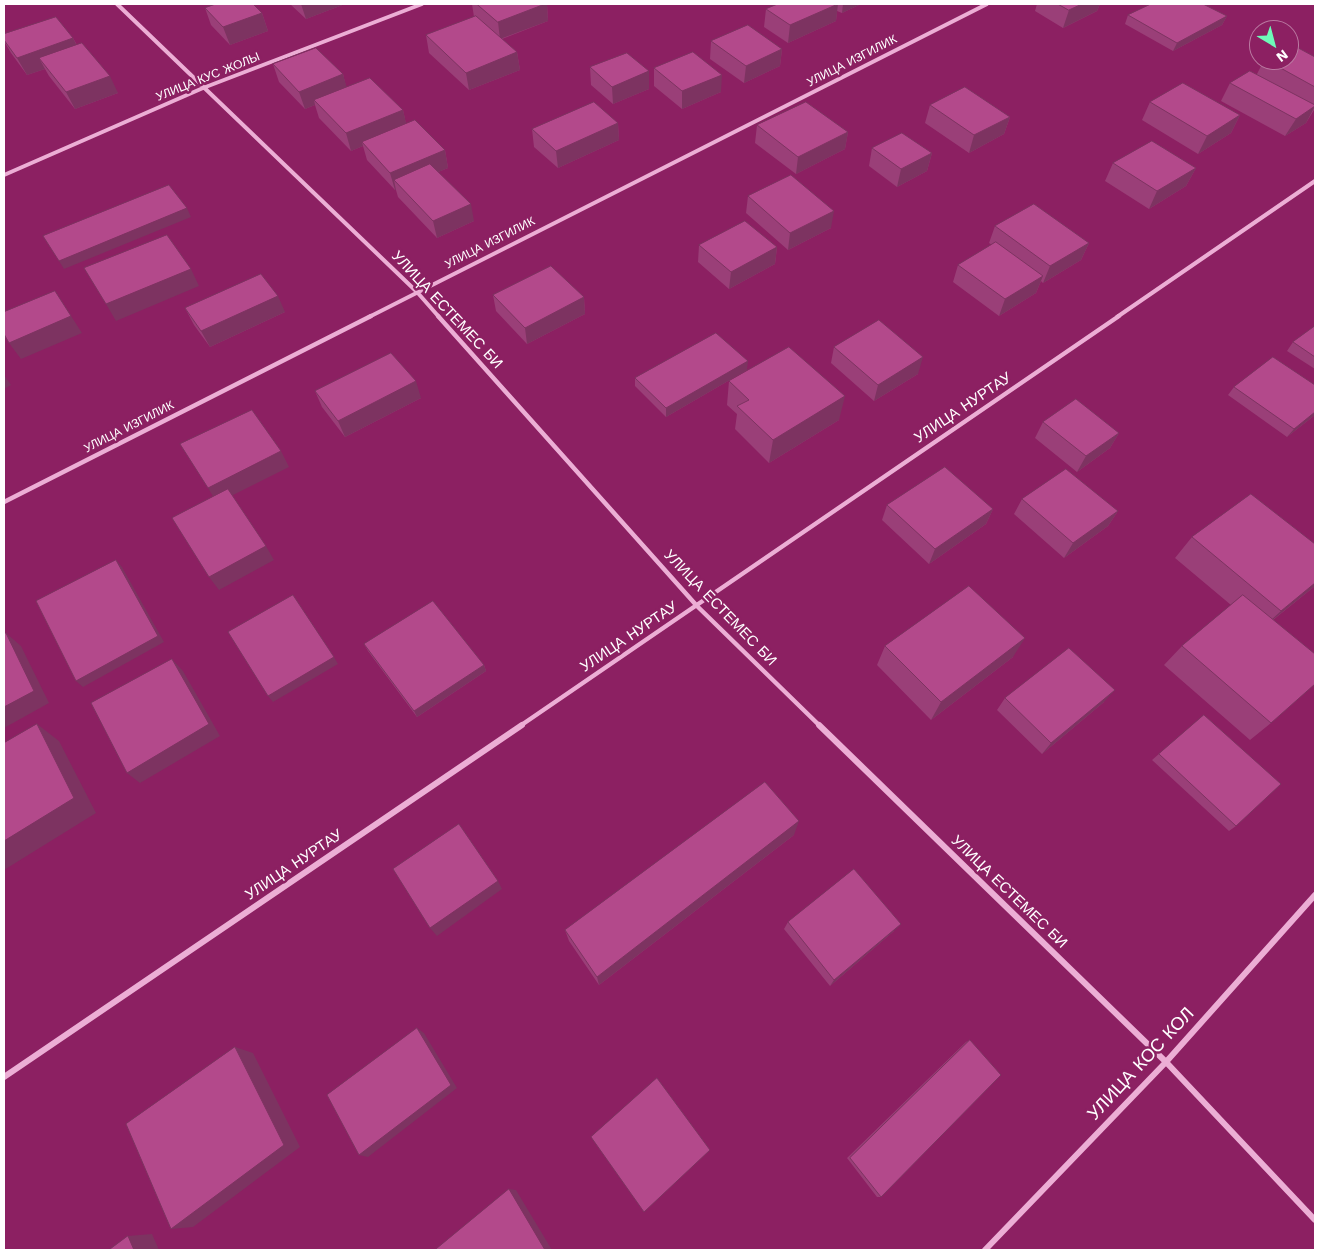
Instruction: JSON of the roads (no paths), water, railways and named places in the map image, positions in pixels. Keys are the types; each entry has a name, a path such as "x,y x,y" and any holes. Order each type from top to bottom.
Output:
{"street":[{"name":"УЛИЦА ЕСТЕМЕС БИ","path":"117,4 416,292 697,606 1166,1062 1315,1220"},
{"name":"УЛИЦА КУС ЖОЛЫ","path":"4,175 203,88 422,4"},
{"name":"УЛИЦА ИЗГИЛИК","path":"4,502 987,4"},
{"name":"УЛИЦА НУРТАУ","path":"4,1077 697,606 1315,181"},
{"name":"УЛИЦА КОС КОЛ","path":"985,1250 1166,1062 1315,895"}]}
